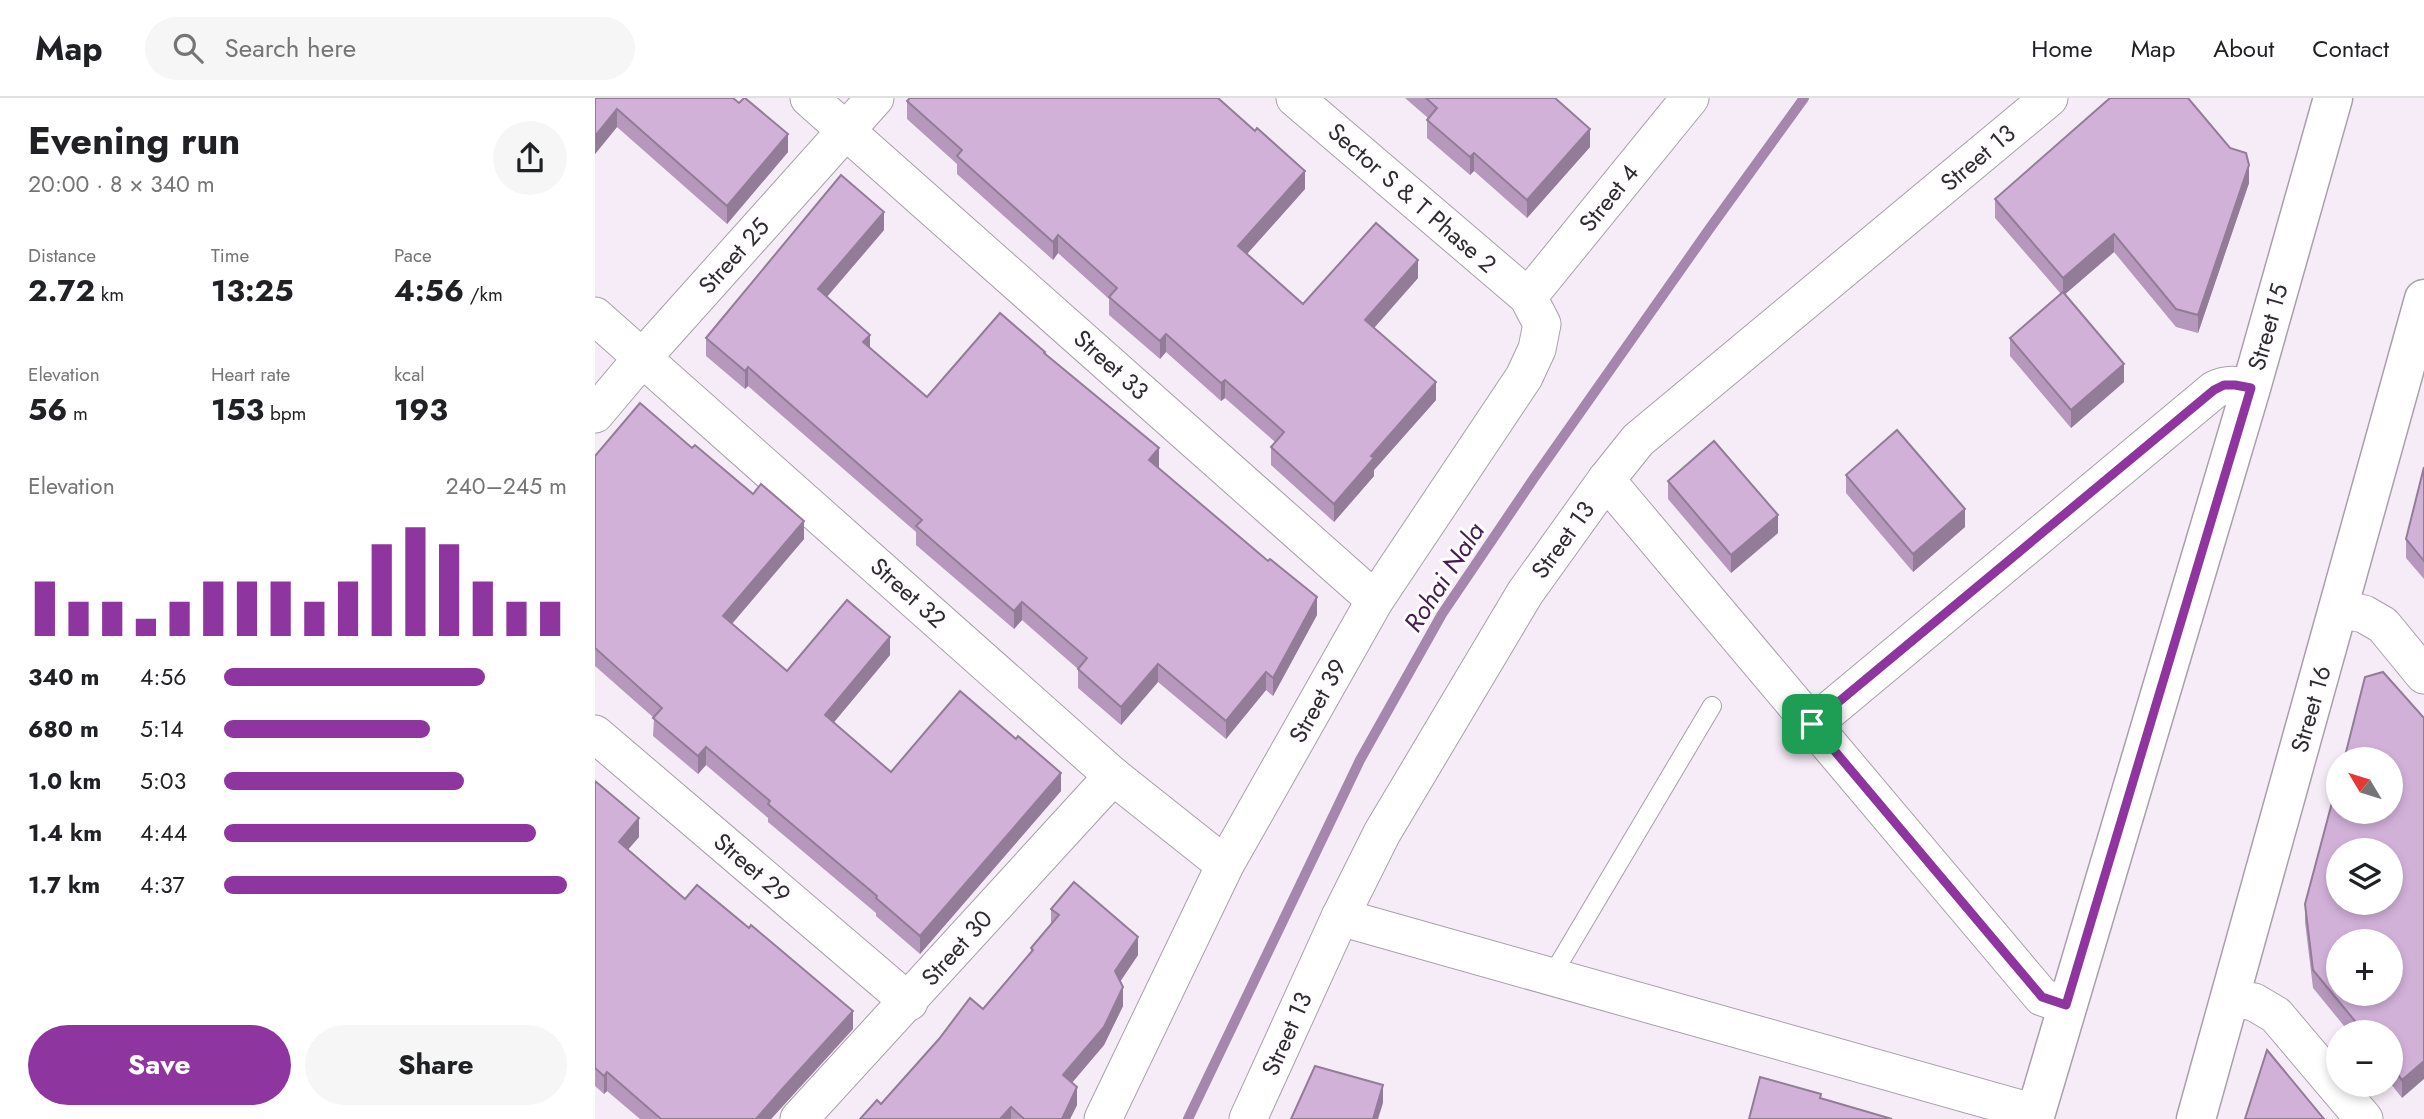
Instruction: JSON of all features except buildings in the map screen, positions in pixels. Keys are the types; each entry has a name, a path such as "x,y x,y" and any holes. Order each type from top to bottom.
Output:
{"street":[{"name":"Street 33","path":"809,98 1375,600"},
{"name":"Street 25","path":"595,414 875,98"},
{"name":"Sector S & T Phase 2","path":"1295,98 1528,297"},
{"name":"Street 4","path":"1528,297 1690,98"},
{"name":"Street 13","path":"1248,1119 1340,917 1382,833 1525,593 1606,480 1638,440 2049,98"},
{"name":"Street 15","path":"2035,1116 2251,388 2333,98"},
{"name":"Street 39","path":"1103,1119 1226,864 1375,600 1524,377 1537,349 1542,324 1528,297"},
{"name":"Street 16","path":"2196,1119 2424,299"},
{"name":"Street 32","path":"595,316 1113,776 1226,864"},
{"path":"1812,724 2214,390 2224,385 2251,388"},
{"path":"1606,480 2042,997 2066,1005"},
{"path":"2339,609 2364,614 2382,625 2424,675"},
{"name":"Street 29","path":"595,734 909,1002"},
{"name":"Street 30","path":"799,1119 909,1002 1113,776"},
{"path":"1340,917 2035,1116"},
{"path":"2230,998 2254,1002 2276,1015 2364,1119"}],"lane":[{"path":"1551,977 1712,706"}],"waterway":[{"name":"Rohai Nala","path":"1188,1119 1360,760 1442,614 1534,478 1804,98"}],"route":[{"path":"2224,385 2251,388 2066,1005 2042,997 1812,724 2214,390 2224,385"}]}
